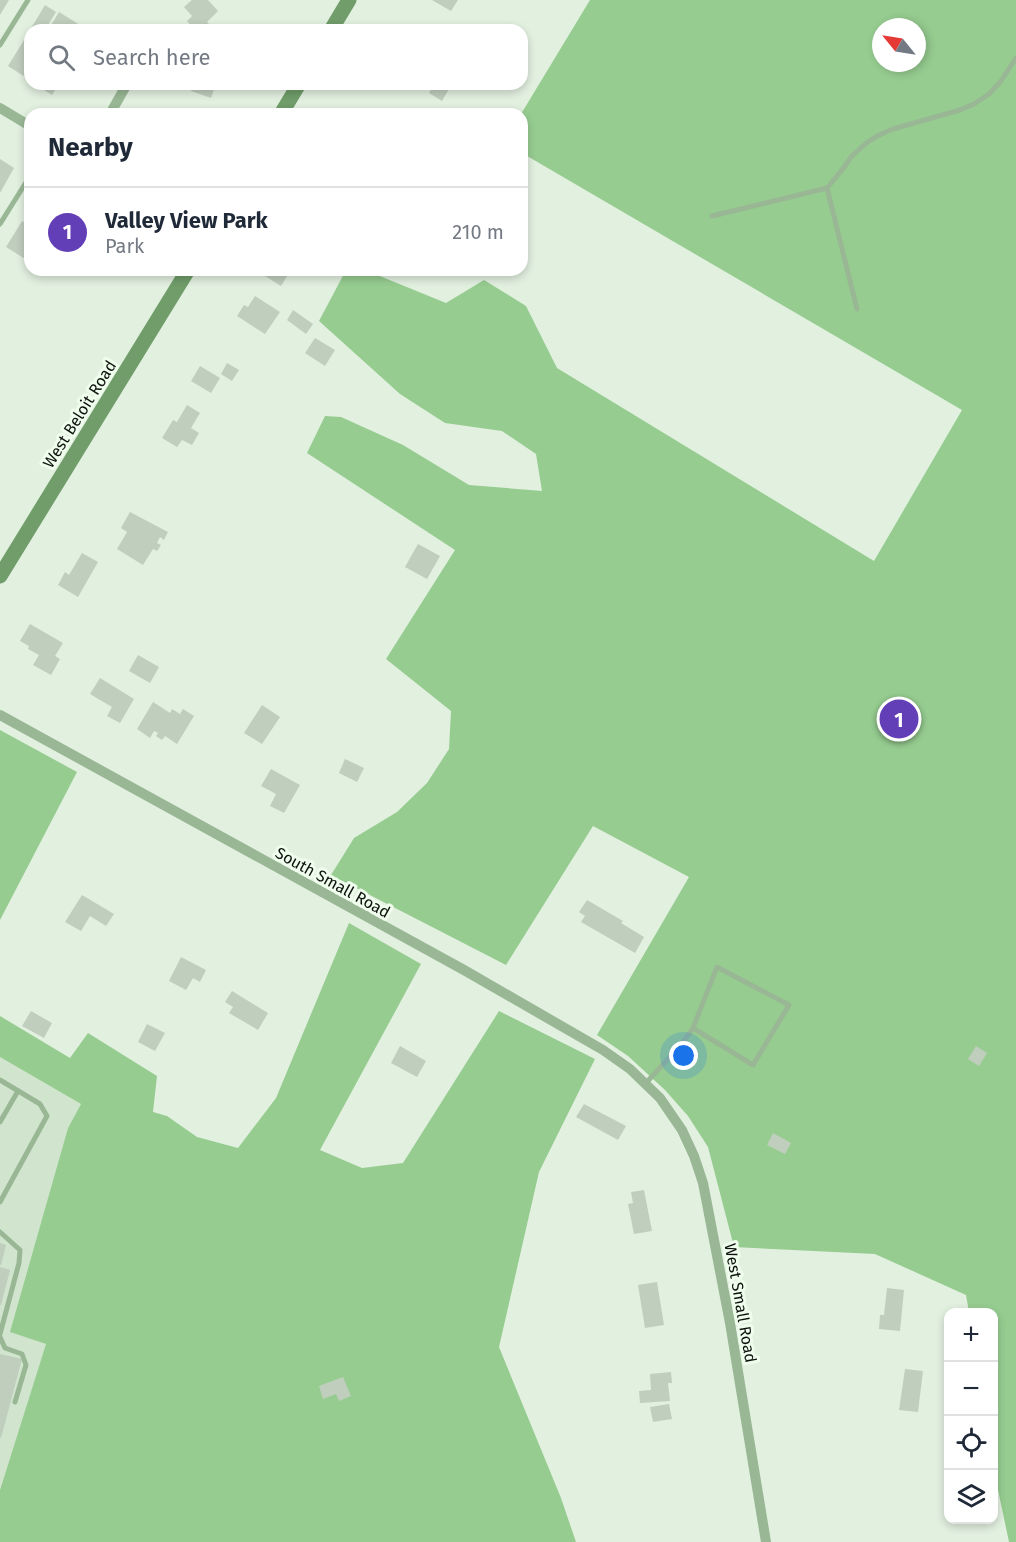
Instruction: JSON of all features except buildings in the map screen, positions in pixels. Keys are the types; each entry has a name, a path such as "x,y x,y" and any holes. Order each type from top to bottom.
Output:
{"main road":[{"path":"335,24 349,0"},
{"path":"285,108 295,90"},
{"name":"West Beloit Road","path":"0,576 184,276"}],"street":[{"path":"113,108 124,90"},
{"path":"0,108 24,122"},
{"name":"South Small Road","path":"0,715 464,970 603,1050 630,1069 645,1084"},
{"name":"West Small Road","path":"645,1084 660,1098 682,1130 704,1183 766,1542"}],"lane":[{"path":"0,45 28,0"},
{"path":"712,216 827,188 852,156 865,144 893,129 974,104 989,94 1001,81 1016,58"},
{"path":"0,224 24,186"},
{"path":"827,188 857,309"},
{"path":"645,1084 681,1046 693,1028 717,967 789,1005 753,1065 693,1028"},
{"path":"0,1080 40,1104 47,1116 0,1202"},
{"path":"0,1122 18,1091"},
{"path":"0,1232 20,1250 19,1263 0,1335 5,1348 22,1354 26,1365 15,1402"}],"shaded area":[{"path":"0,1057 81,1104 68,1128 11,1332 46,1344 0,1490"}],"green space":[{"path":"590,0 1016,0 1016,1542 1009,1542 998,1490 998,1308 968,1308 966,1295 875,1254 734,1247 708,1147 688,1116 665,1090 628,1056 597,1035 689,877 593,826 506,965 331,875 354,838 397,812 427,783 449,749 451,711 386,659 455,550 307,453 325,416 341,417 403,445 469,485 542,491 536,454 502,431 445,423 400,394 319,321 343,276 380,276 446,303 484,280 526,306 557,368 874,561 962,410 528,157 528,108 525,108"},
{"path":"0,730 77,772 0,920"},
{"path":"349,923 421,964 320,1150 362,1168 403,1163 499,1011 595,1059 539,1172 499,1347 561,1498 576,1542 0,1542 0,1490 46,1344 10,1332 68,1128 81,1104 0,1057 0,1016 70,1058 88,1033 157,1076 153,1112 167,1116 197,1137 238,1148 276,1098"}],"place":[{"name":"Valley View Park","path":"899,719"}]}
